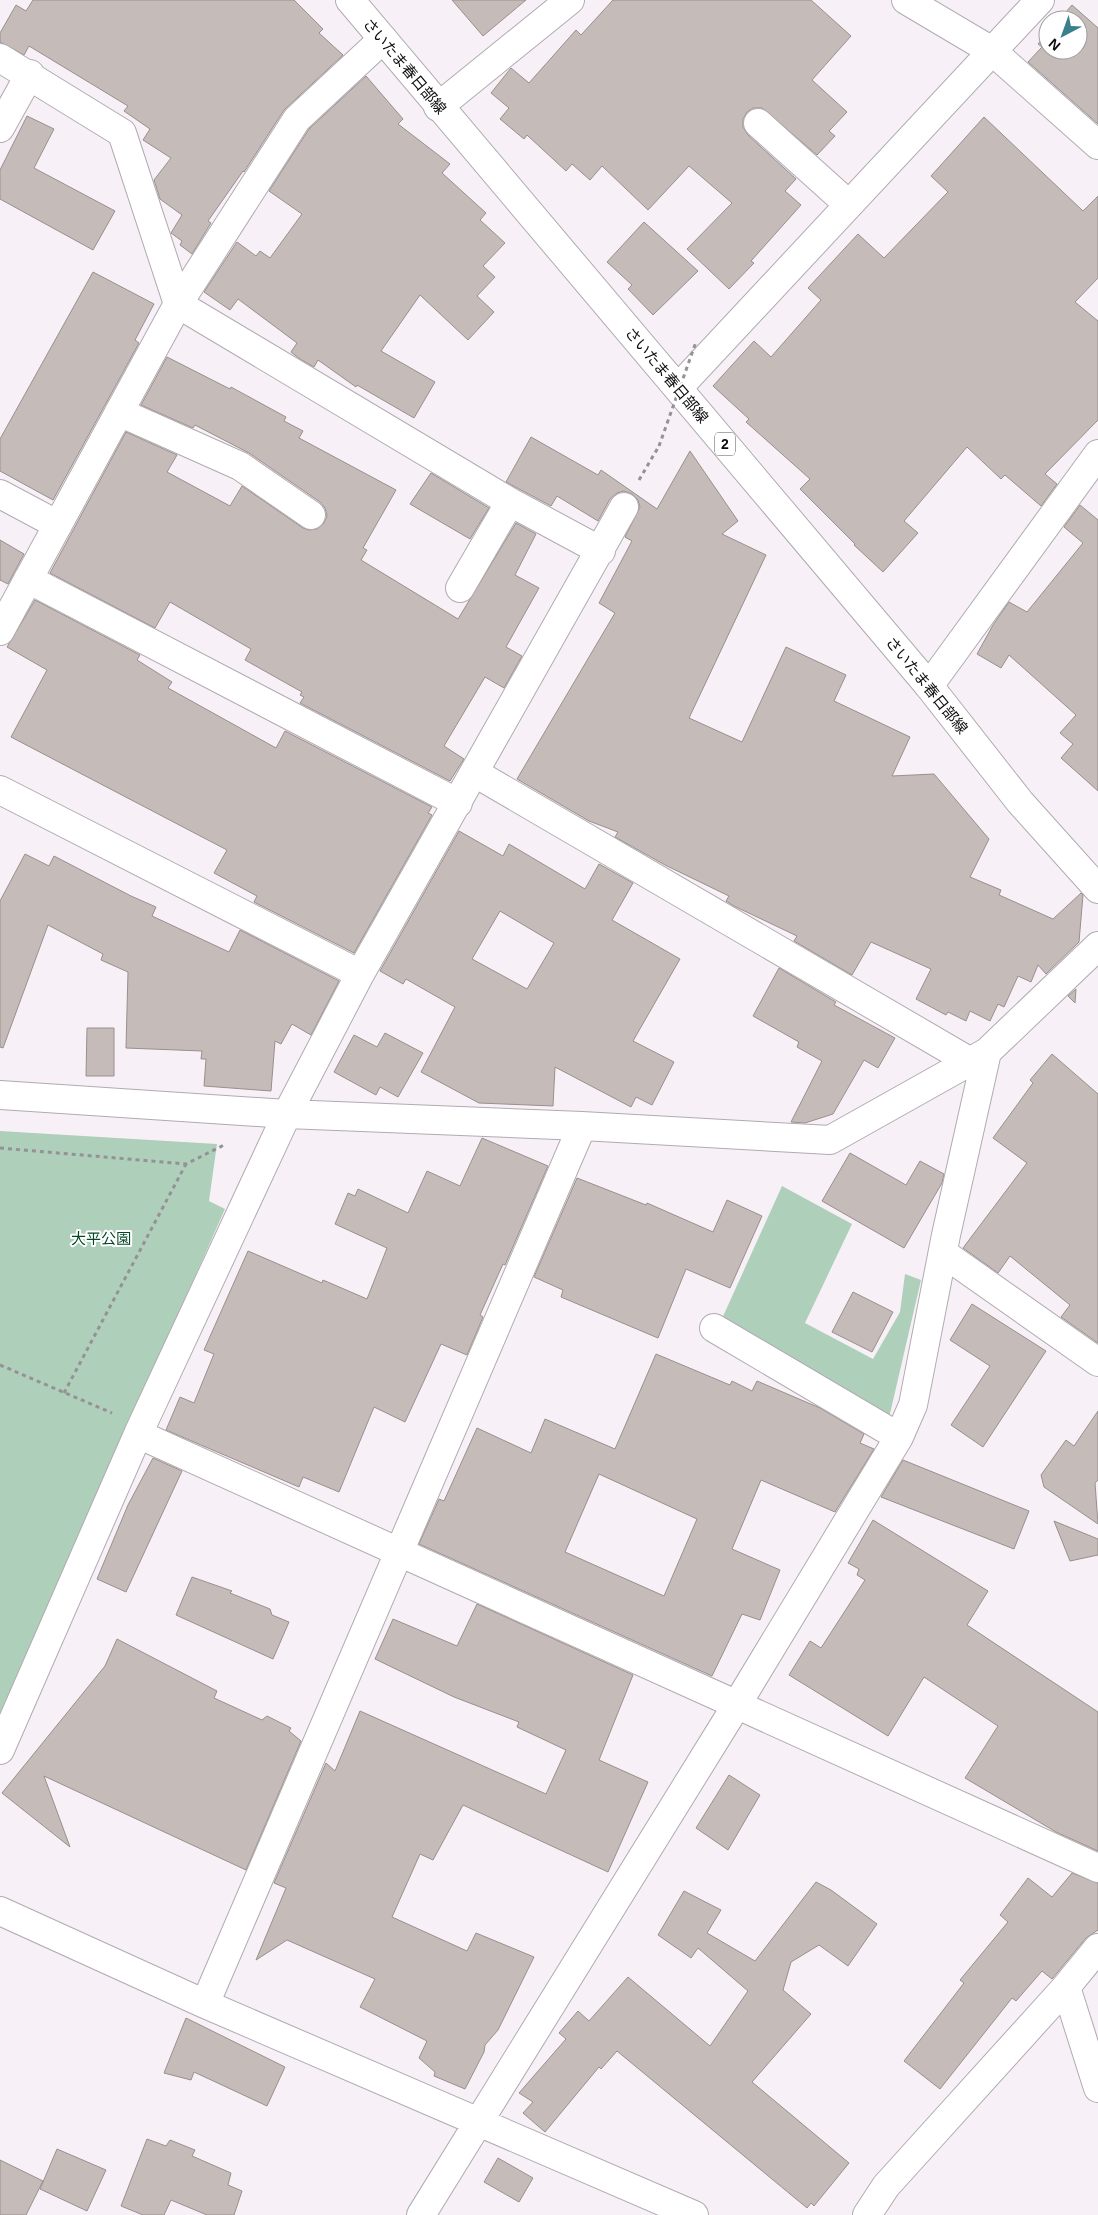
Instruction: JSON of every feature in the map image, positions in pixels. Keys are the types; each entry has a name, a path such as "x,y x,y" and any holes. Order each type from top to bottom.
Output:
{"street":[{"name":"さいたま春日部線","path":"350,0 438,107 929,686 1020,802 1098,889"},
{"path":"438,107 570,0"},
{"path":"906,0 992,51 1098,145"},
{"path":"678,388 1040,0"},
{"path":"0,632 178,304 297,119 383,39"},
{"path":"0,58 30,74 122,133 178,304 510,502 601,550"},
{"path":"0,128 30,74"},
{"path":"758,123 848,204"},
{"path":"119,412 240,466 311,515"},
{"path":"929,686 1090,483 1098,454"},
{"path":"0,494 58,525"},
{"path":"460,588 510,502"},
{"path":"0,1750 140,1430 287,1114 360,974 624,507"},
{"path":"28,580 458,803"},
{"path":"475,773 978,1056"},
{"path":"0,790 360,974"},
{"path":"0,1095 287,1114 582,1126 830,1140 978,1056 1098,946"},
{"path":"421,2215 736,1706 899,1437 913,1405 943,1253 978,1056"},
{"path":"206,2004 582,1126"},
{"path":"943,1253 1098,1362"},
{"path":"714,1328 899,1437"},
{"path":"140,1430 399,1553 1098,1868"},
{"path":"0,1911 206,2004 694,2215"},
{"path":"867,2215 886,2186 1066,1988 1098,1948"},
{"path":"1066,1988 1098,2088"}],"path":[{"path":"624,507 659,446 696,342"},
{"path":"0,1148 186,1164 64,1393"},
{"path":"0,1365 64,1393 140,1430"}],"green space":[{"name":"大平公園","path":"0,1131 217,1144 209,1201 225,1209 0,1715"},
{"path":"782,1186 852,1224 805,1323 873,1359 900,1312 905,1274 921,1280 889,1418 720,1323"}],"building":[{"path":"33,0 294,0 323,29 319,33 343,55 284,110 244,172 208,221 211,223 192,254 180,245 182,241 171,233 182,215 160,199 154,180 171,158 143,140 150,129 124,111 128,106 29,46 24,55 0,42 0,33 16,5 26,11"},
{"path":"452,0 526,0 483,36"},
{"path":"613,0 811,0 851,36 812,80 847,112 829,131 835,136 817,155 762,108 753,108 747,112 743,119 743,127 748,135 796,179 785,191 801,205 751,261 754,263 729,289 687,249 732,203 689,166 648,210 602,166 590,180 572,164 566,171 527,135 524,139 500,119 509,108 491,93 511,68 529,83 576,30 581,35"},
{"path":"1072,5 1078,10 1068,10"},
{"path":"1088,19 1098,28 1098,124 1028,62 1038,51 1038,60 1088,60"},
{"path":"366,76 403,119 398,124 450,164 442,173 486,213 480,220 505,243 483,266 495,277 477,296 494,312 468,340 420,295 381,351 435,382 414,418 357,385 356,387 318,360 314,367 300,359 291,352 297,343 238,299 230,310 204,292 237,242 256,256 260,251 270,258 302,214 269,191 309,129"},
{"path":"27,116 54,129 34,168 115,211 93,250 0,199 0,170"},
{"path":"984,117 1083,211 1098,196 1098,278 1075,302 1098,321 1098,420 1045,474 1057,484 1041,506 1005,475 1001,479 967,447 904,521 918,533 883,572 800,489 810,479 746,422 749,419 713,386 754,341 771,357 821,300 808,288 858,234 884,258 948,192 931,176"},
{"path":"644,222 698,271 653,315 628,289 632,285 607,262"},
{"path":"93,272 154,304 135,340 139,343 53,500 0,471 0,439"},
{"path":"167,357 230,389 231,387 286,417 284,421 303,431 299,438 396,490 363,548 367,550 361,560 458,619 516,523 536,534 515,575 539,588 506,647 522,656 504,688 485,677 444,746 464,759 450,781 300,703 304,697 300,695 302,692 245,660 251,649 170,602 155,628 50,573 126,432 177,455 167,472 230,506 242,486 303,528 309,530 317,529 324,523 327,516 325,508 320,502 249,453 195,425 193,428 141,405"},
{"path":"531,437 598,475 601,470 657,509 690,451 738,521 722,534 766,555 689,718 742,742 786,647 846,675 834,701 910,737 892,776 934,774 989,839 970,877 1001,890 999,895 1053,919 1081,893 1083,895 1079,942 1046,974 1038,965 1031,982 1018,976 1004,1007 998,1004 990,1021 970,1011 966,1021 948,1012 946,1015 916,999 931,969 871,942 852,975 794,941 797,936 726,901 729,896 665,865 615,837 618,832 589,821 517,779 615,613 599,603 632,541 625,537 640,507 638,500 632,494 624,491 617,493 610,499 598,521 557,496 551,506 506,482"},
{"path":"431,473 489,508 470,539 410,504"},
{"path":"1080,505 1098,520 1098,791 1061,758 1073,744 1060,733 1076,715 1009,655 1001,668 977,654 993,625 1009,602 1027,612 1083,543 1064,527"},
{"path":"0,540 24,554 8,584 0,580"},
{"path":"35,600 140,655 137,660 172,682 168,688 276,748 285,731 432,807 428,813 432,815 354,953 254,902 257,896 214,873 227,850 11,737 47,670 7,647"},
{"path":"459,831 503,856 509,844 585,889 599,864 633,883 612,920 680,959 633,1041 674,1062 652,1105 636,1097 631,1107 555,1067 553,1106 479,1103 421,1072 455,1007 406,979 403,984 380,971","holes":["500,911 554,943 527,989 472,959"]},
{"path":"25,854 49,866 54,856 156,907 152,916 229,952 240,930 339,981 311,1035 292,1024 281,1044 275,1041 271,1091 204,1086 206,1059 201,1059 202,1051 126,1048 128,972 101,960 103,954 48,925 3,1048 0,1047 0,901"},
{"path":"779,968 836,1002 834,1005 895,1038 878,1068 864,1060 833,1114 805,1123 791,1122 822,1061 797,1047 799,1042 753,1016"},
{"path":"1076,989 1075,1003 1068,996"},
{"path":"87,1028 114,1028 114,1076 86,1076"},
{"path":"385,1033 423,1053 398,1097 380,1087 376,1095 334,1072 354,1035 377,1047"},
{"path":"1052,1054 1098,1094 1098,1343 1061,1317 1070,1305 1010,1256 998,1273 963,1248 1027,1163 993,1138 1033,1083 1030,1080"},
{"path":"482,1138 548,1166 505,1265 503,1264 480,1315 483,1317 467,1355 441,1344 405,1422 374,1407 339,1492 303,1477 299,1487 166,1430 180,1397 194,1403 214,1354 204,1350 248,1251 322,1283 323,1280 367,1299 387,1248 335,1224 348,1193 355,1196 358,1189 408,1213 427,1171 460,1186"},
{"path":"850,1153 906,1185 920,1161 944,1174 942,1183 904,1248 822,1201"},
{"path":"577,1178 646,1205 647,1203 713,1232 727,1200 762,1216 730,1288 686,1269 658,1338 561,1297 563,1290 534,1277"},
{"path":"853,1292 893,1312 872,1352 832,1332"},
{"path":"972,1304 1046,1351 983,1447 951,1425 990,1366 950,1340"},
{"path":"656,1354 730,1385 732,1381 752,1391 757,1381 820,1408 864,1434 860,1443 874,1449 835,1512 761,1480 732,1549 780,1570 760,1620 742,1614 712,1676 419,1544 439,1499 444,1501 477,1428 531,1453 545,1419 615,1449","holes":["599,1474 697,1519 664,1596 565,1552"]},
{"path":"1098,1411 1098,1480 1095,1483 1098,1524 1044,1487 1041,1475 1066,1440 1074,1446"},
{"path":"153,1458 182,1471 126,1592 97,1579 128,1505"},
{"path":"903,1460 1029,1511 1014,1549 881,1497"},
{"path":"873,1520 988,1591 967,1625 1098,1712 1098,1851 1056,1832 965,1778 998,1726 924,1677 888,1736 789,1675 810,1641 821,1648 865,1580 857,1575 859,1569 848,1563"},
{"path":"1054,1521 1098,1539 1098,1555 1070,1561"},
{"path":"192,1577 232,1591 230,1593 270,1609 272,1615 289,1622 273,1659 176,1615"},
{"path":"477,1604 633,1675 599,1760 648,1782 608,1872 463,1805 433,1860 420,1854 392,1917 467,1951 476,1933 534,1957 498,2030 485,2045 484,2052 465,2089 434,2076 435,2072 419,2058 427,2041 360,2007 375,1979 287,1940 256,1960 286,1888 274,1883 326,1763 335,1771 360,1711 546,1794 566,1750 517,1727 519,1722 454,1697 375,1659 393,1619 457,1646"},
{"path":"117,1639 217,1691 214,1698 262,1720 267,1716 291,1728 289,1731 301,1741 246,1870 44,1776 70,1847 2,1793 105,1666"},
{"path":"729,1775 760,1795 728,1850 696,1828"},
{"path":"1072,1873 1098,1883 1098,1930 1086,1938 1052,1979 1042,1971 1016,2001 1012,1998 940,2089 904,2061 964,1983 960,1980 1008,1922 1000,1915 1028,1878 1052,1897"},
{"path":"816,1882 831,1890 877,1924 848,1966 819,1945 791,1962 783,1990 811,2014 752,2082 849,2163 814,2206 811,2203 807,2208 617,2051 601,2069 599,2067 545,2132 523,2113 533,2102 519,2093 566,2039 559,2033 578,2011 589,2021 628,1977 710,2046 748,1991 698,1948 691,1958 658,1935 684,1891 721,1910 707,1933 755,1961"},
{"path":"186,2018 285,2067 267,2106 194,2072 191,2080 164,2073"},
{"path":"147,2139 166,2146 170,2140 195,2150 192,2156 231,2173 228,2185 242,2191 234,2215 207,2215 171,2200 164,2215 143,2215 121,2206"},
{"path":"57,2149 106,2170 87,2211 40,2189"},
{"path":"498,2158 533,2178 519,2202 484,2182"},
{"path":"0,2160 43,2181 26,2215 0,2215"}]}
